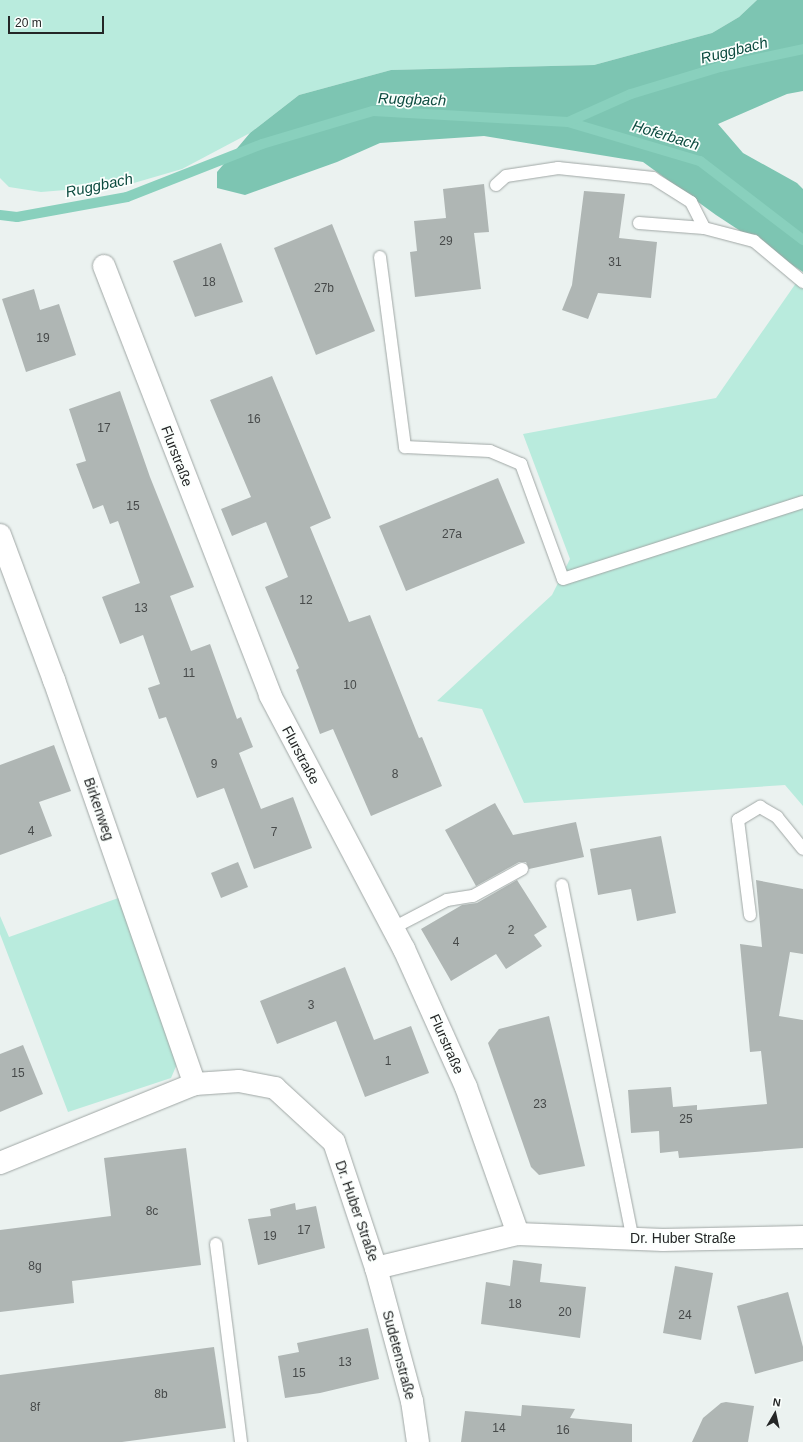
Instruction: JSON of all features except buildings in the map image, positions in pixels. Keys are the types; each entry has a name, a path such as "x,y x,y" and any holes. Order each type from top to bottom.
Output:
{"street":[{"name":"Flurstraße","path":"104,266 270,696 393,928 466,1087 518,1234"},
{"name":"Birkenweg","path":"0,535 54,680 195,1084"},
{"name":"Dr. Huber Straße","path":"0,1162 195,1084 238,1081 275,1088 334,1142 376,1268 518,1234 633,1239 803,1237"},
{"name":"Sudetenstraße","path":"376,1268 412,1401 418,1442"}],"lane":[{"path":"496,185 506,176 558,168 653,178 691,202 704,228"},
{"path":"639,223 704,228 754,241 803,282"},
{"path":"380,257 405,447 490,450 521,464 563,579 803,502"},
{"path":"750,915 738,820 760,807 777,817 803,850"},
{"path":"393,928 447,900 473,896 522,869"},
{"path":"562,885 633,1239"},
{"path":"216,1244 241,1442"}],"green space":[{"path":"0,0 757,0 739,17 712,33 594,65 391,70 299,95 250,133 182,169 127,185 41,192 9,187 0,178"},
{"path":"757,0 803,0 803,91 787,94 718,124 743,153 797,183 803,189 803,272 716,215 643,162 484,136 380,143 337,162 245,195 217,188 217,172 250,133 299,95 391,70 594,65 712,33 739,17"},
{"path":"803,273 803,806 785,785 524,803 482,709 437,701 552,595 570,559 523,434 716,398"},
{"path":"124,896 177,1064 171,1078 68,1112 0,934 0,916 9,937"}],"waterway":[{"name":"Ruggbach","path":"0,215 17,217 127,197 262,144 373,111 568,122 631,94 720,67 803,49"},
{"name":"Hoferbach","path":"568,122 700,161 803,240"}]}
